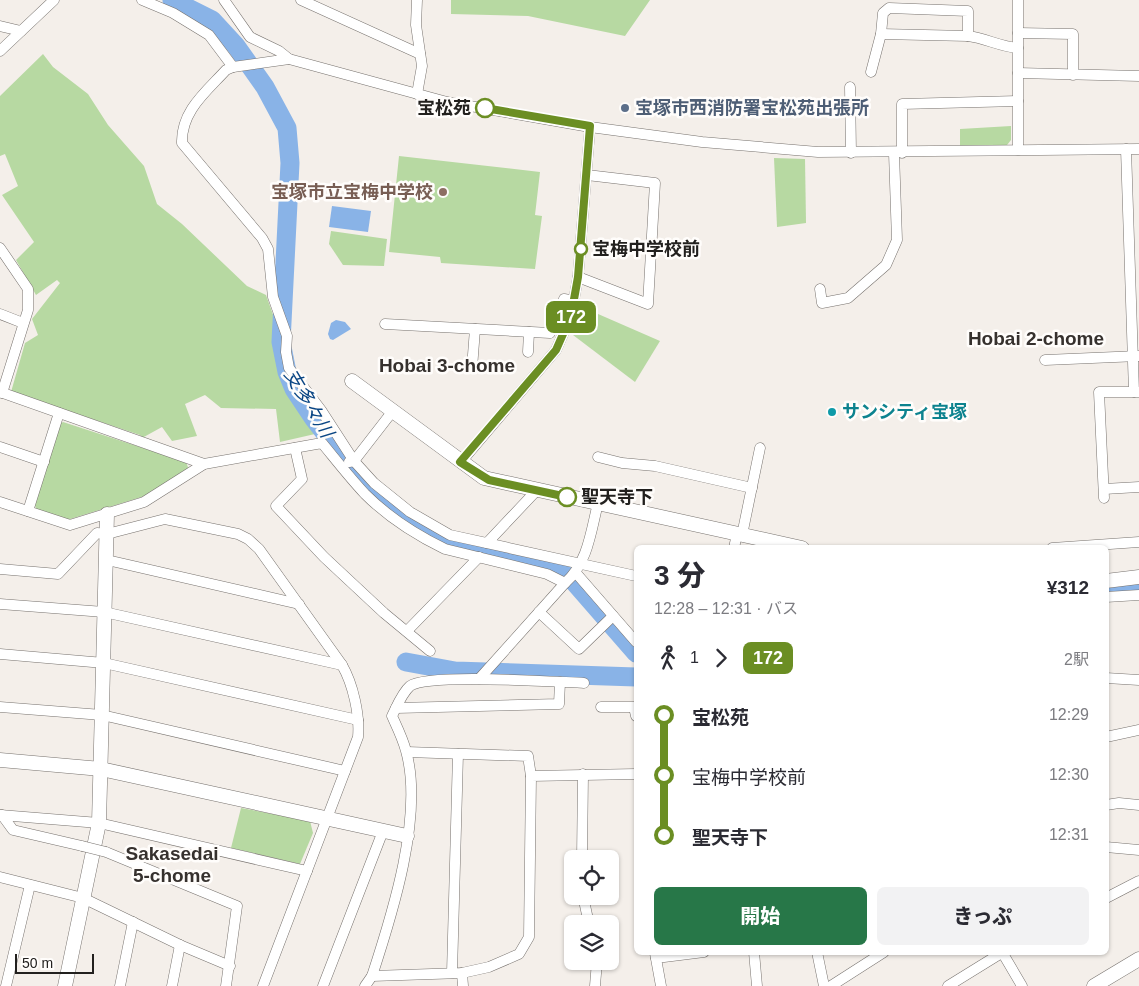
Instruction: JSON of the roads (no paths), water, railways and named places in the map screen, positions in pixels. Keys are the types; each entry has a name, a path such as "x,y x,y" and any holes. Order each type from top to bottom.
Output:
{"street":[{"path":"0,52 54,0"},
{"path":"142,0 173,13 209,35 236,67"},
{"path":"224,0 250,37 279,51 289,59 448,102 590,126 712,143 818,152 898,153 1139,149"},
{"path":"300,0 312,3 420,54"},
{"path":"417,0 416,25 422,66 417,94"},
{"path":"1018,0 1018,150"},
{"path":"871,72 881,34 883,13 890,8 968,11 968,36"},
{"path":"0,26 21,31"},
{"path":"1018,33 1073,34 1073,75"},
{"path":"881,34 968,36 984,38 1009,48 1018,48"},
{"path":"289,59 226,70 192,108 185,120 182,143 262,238 268,249 270,280 287,336 286,352 290,368 321,410 354,461 374,483 410,512 450,534 634,576"},
{"path":"1018,74 1139,76"},
{"path":"850,87 851,153"},
{"path":"820,289 822,303 848,298 886,265 897,240 898,153 902,104 1018,101"},
{"path":"460,462 556,350 571,316 578,277 590,126"},
{"path":"1126,149 1136,392 1099,392 1104,493 1139,487"},
{"path":"578,277 648,304 655,183 587,175"},
{"path":"0,248 27,284 28,310 1,393 204,464"},
{"path":"385,324 550,334 564,299 575,301"},
{"path":"0,314 23,323"},
{"path":"459,367 472,368 475,329"},
{"path":"528,352 529,332"},
{"path":"1045,360 1136,356"},
{"path":"352,381 484,478 598,503 738,539 781,545"},
{"path":"338,462 354,461 392,412"},
{"path":"28,511 59,413"},
{"path":"0,502 70,524 144,502 204,464 322,443 365,494 397,521 445,549 547,574 565,582"},
{"path":"0,447 44,462"},
{"path":"295,448 302,479 276,506 324,556 430,651"},
{"path":"738,539 752,488 760,448"},
{"path":"598,457 622,463 655,466 752,488"},
{"path":"487,543 536,490"},
{"path":"479,679 565,582 576,573 582,564 598,503"},
{"path":"65,986 99,823 107,514"},
{"path":"0,569 58,574 97,533 107,534 165,519 238,534 248,539 258,549 342,665 347,674 358,720 358,737 263,986"},
{"path":"1096,545 1139,542"},
{"path":"407,631 478,557"},
{"path":"107,560 299,604"},
{"path":"576,573 634,640"},
{"path":"1109,581 1139,577"},
{"path":"1109,597 1139,595"},
{"path":"0,604 104,612 342,665"},
{"path":"538,612 579,648 613,616"},
{"path":"0,654 104,663 358,720"},
{"path":"1109,678 1139,680"},
{"path":"365,986 372,976 397,898 407,836 412,793 407,752 392,716 410,687 416,683 479,679 584,683"},
{"path":"396,708 559,704 560,682"},
{"path":"600,706 634,706"},
{"path":"0,707 102,715 345,772"},
{"path":"1109,736 1139,730"},
{"path":"372,976 457,973 489,967 519,954 529,937 531,776 528,756 407,752"},
{"path":"458,754 457,973 463,986"},
{"path":"0,760 101,769 407,836"},
{"path":"582,850 583,774"},
{"path":"531,776 634,774"},
{"path":"1109,805 1119,803 1139,805"},
{"path":"1,815 99,823 307,871"},
{"path":"1,815 13,830 106,852 237,906 226,986"},
{"path":"323,986 383,831"},
{"path":"1109,847 1139,850"},
{"path":"0,877 83,898 180,945 230,966"},
{"path":"1109,896 1139,880"},
{"path":"6,986 30,885"},
{"path":"120,986 133,922"},
{"path":"172,986 180,945"},
{"path":"655,955 661,986"},
{"path":"754,955 757,986"},
{"path":"818,955 824,986"},
{"path":"831,986 879,955"},
{"path":"948,986 999,955"},
{"path":"1003,955 1022,986"},
{"path":"1094,986 1139,959"},
{"path":"595,986 598,970"}],"water":[{"path":"332,206 371,211 368,232 329,227"},
{"path":"336,320 345,322 351,329 333,340 330,339 328,334 331,323"}],"waterway":[{"name":"支多々川","path":"172,0 212,20 236,46 265,87 287,128 290,163 281,342 287,372 294,389 314,419 365,485 394,511 442,540 559,570 575,583 634,651"},
{"name":"支多々川","path":"1109,590 1139,588"},
{"path":"406,662 455,671 634,677"}],"place":[{"name":"宝松苑","path":"485,108"},
{"name":"宝塚市西消防署宝松苑出張所","path":"625,108"},
{"name":"宝塚市立宝梅中学校","path":"443,192"},
{"name":"宝梅中学校前","path":"581,249"},
{"name":"サンシティ宝塚","path":"832,412"},
{"name":"聖天寺下","path":"567,497"}],"district":[{"name":"Hobai 2-chome","path":"1036,338"},
{"name":"Hobai 3-chome","path":"447,365"},
{"name":"Sakasedai 5-chome","path":"172,864"}]}
